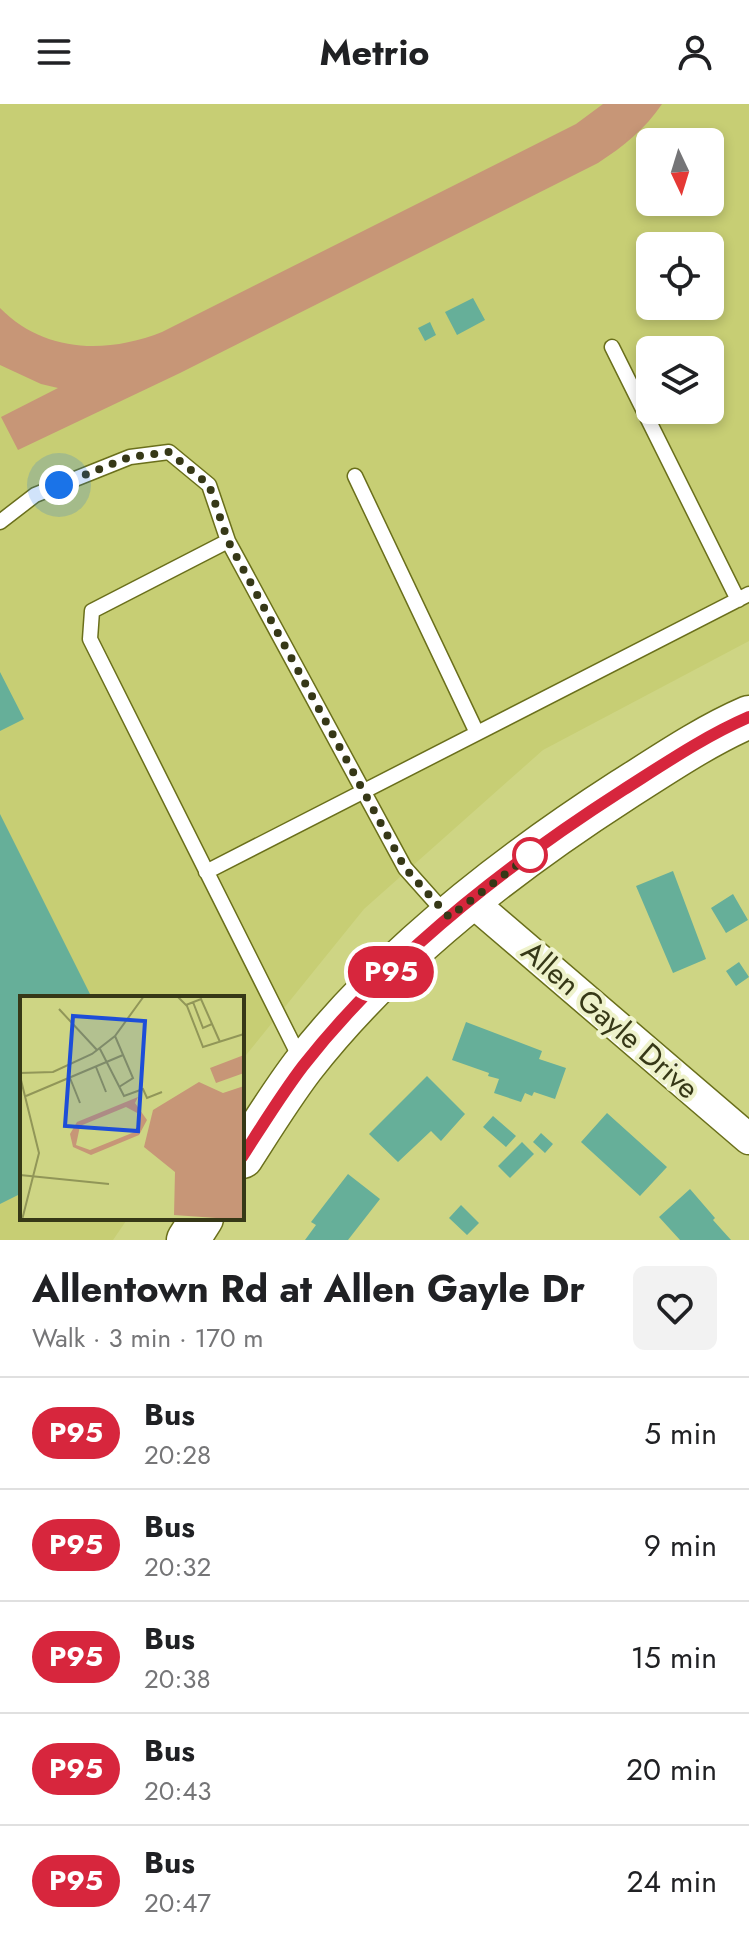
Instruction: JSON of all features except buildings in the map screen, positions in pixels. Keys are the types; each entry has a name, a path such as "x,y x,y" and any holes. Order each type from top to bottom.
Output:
{"main road":[{"path":"244,1154 304,1066 344,1019 460,909 592,810 664,764 749,717"},
{"path":"188,1240 201,1220"}],"street":[{"name":"Allen Gayle Drive","path":"460,909 749,1139"}],"lane":[{"path":"206,872 743,597 612,347"},
{"path":"0,522 35,495 130,457 169,452 209,485 228,541 405,868 460,909"},
{"path":"355,476 477,733"},
{"path":"228,541 92,611 90,639 304,1066"}],"shaded area":[{"path":"0,104 749,104 749,641 543,750 364,909 244,1058 244,996 20,996 20,1220 127,1220 113,1240 0,1240"},
{"path":"603,104 662,104 641,128 636,128 633,136 598,163 180,373 18,450 1,417 58,388 41,384 0,365 0,308 17,323 56,341 98,346 141,339 162,332 576,124"}],"bus line":[{"name":"P95","path":"244,1154 304,1066 344,1019 445,920 592,810 664,764 749,717"}],"route":[{"path":"59,485 130,457 169,452 209,485 228,541 405,868 449,917 530,855"}]}
